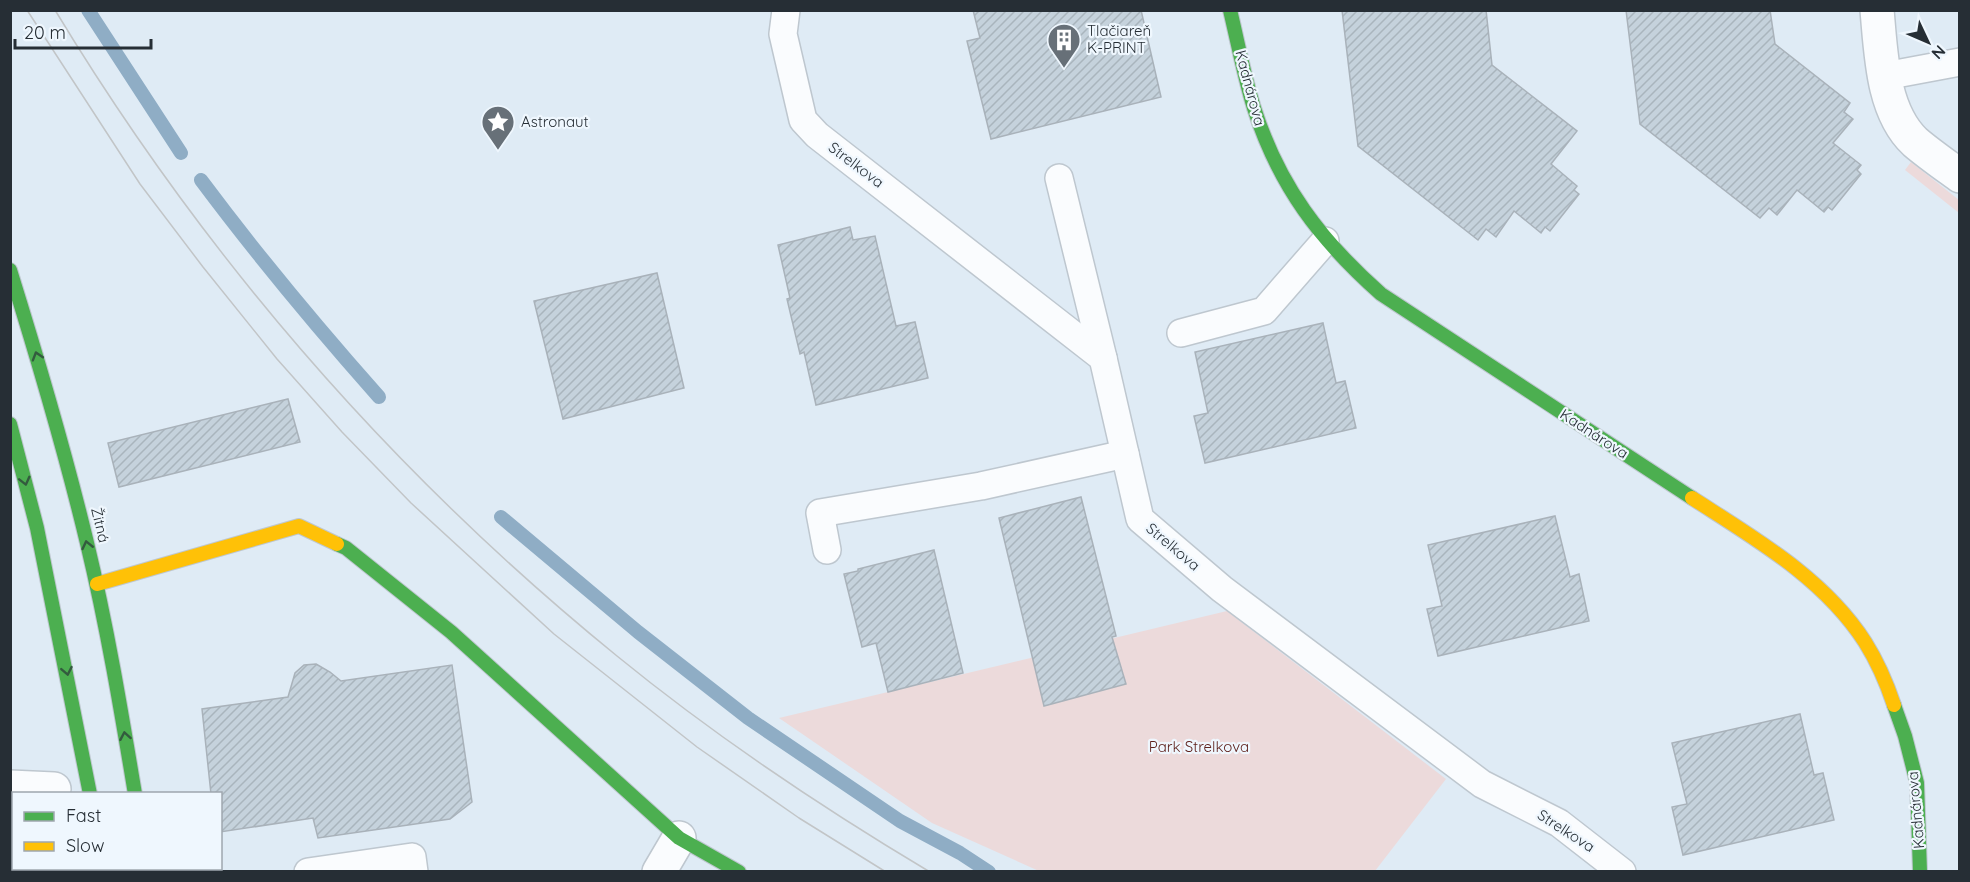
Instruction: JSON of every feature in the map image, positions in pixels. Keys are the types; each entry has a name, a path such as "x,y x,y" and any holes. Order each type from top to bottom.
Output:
{"street":[{"name":"Kadnárova","path":"1230,10 1253,107 1264,139 1289,190 1325,241 1353,270 1381,294 1749,535 1805,576 1837,607 1864,642 1887,685 1905,736 1917,783 1920,872"},
{"path":"1877,10 1885,76 1893,110 1914,140 1959,176"},
{"name":"Žitná","path":"10,270 62,442 97,584 135,792"},
{"path":"10,424 49,582 90,792"},
{"path":"97,584 299,526 346,548 451,632 679,838 739,872"},
{"path":"10,787 54,789"},
{"path":"659,872 679,838"}],"lane":[{"name":"Strelkova","path":"786,10 783,34 803,120 817,135 1103,358 1140,519 1222,589 1482,783 1559,823 1622,872"},
{"path":"1885,76 1959,62"},
{"path":"1059,178 1103,358"},
{"path":"1181,333 1264,311 1325,241"},
{"path":"827,550 820,513 981,486 1125,454"},
{"path":"308,872 412,857 414,872"}],"green space":[{"path":"1911,162 1959,200 1959,213 1905,170"},
{"name":"Park Strelkova","path":"1227,611 1446,779 1375,871 1039,871 932,823 779,718"}],"building":[{"name":"Tlačiareň K-PRINT","path":"973,10 1141,10 1161,97 991,139 967,41 980,38"},
{"path":"1342,10 1486,10 1492,65 1577,131 1551,164 1577,186 1574,190 1579,194 1550,231 1545,227 1541,233 1514,211 1496,237 1486,229 1478,240 1358,146"},
{"path":"1626,10 1770,10 1775,44 1850,103 1844,112 1853,119 1833,143 1861,165 1857,170 1861,174 1832,210 1828,207 1824,212 1797,190 1777,215 1769,208 1760,218 1640,124"},
{"path":"850,227 853,240 875,236 896,326 915,322 928,378 816,405 804,352 800,354 787,299 790,298 778,245"},
{"path":"657,273 684,388 563,419 534,301"},
{"path":"1323,323 1336,383 1345,381 1356,428 1205,463 1194,416 1208,413 1195,352"},
{"path":"288,399 300,442 119,487 108,443"},
{"path":"1081,497 1116,636 1112,637 1126,684 1044,706 999,518"},
{"path":"1555,516 1570,577 1579,574 1589,621 1438,656 1427,609 1442,606 1428,545"},
{"path":"934,550 963,673 888,692 876,643 862,647 844,574"},
{"path":"316,664 341,681 452,665 472,802 450,819 318,838 313,818 222,832 222,792 211,792 202,709 288,697 295,673 304,665"},
{"path":"1800,714 1814,775 1823,773 1834,820 1683,855 1672,807 1687,804 1672,743"}],"waterway":[{"path":"88,10 181,153"},
{"path":"201,180 288,290 379,397"},
{"path":"501,517 638,632 748,718 900,821 960,853 989,872"}],"tram line":[{"path":"27,10 140,184 203,267 277,359 342,432 411,503 554,634 697,747 799,818 886,872"},
{"path":"55,10 113,101 174,190 239,275 380,437 455,513 534,586 654,686 809,796 930,872"}],"traffic: fast":[{"path":"1230,10 1244,72 1264,136 1289,187 1304,210 1339,253 1381,294 1692,498"},
{"path":"10,270 51,406 87,543 107,637 135,792"},
{"path":"10,424 37,528 90,792"},
{"path":"337,544 346,548 451,632 679,838 739,872"},
{"path":"1894,705 1917,783 1920,872"}],"traffic: slow":[{"path":"1692,498 1763,544 1809,579 1829,598 1865,642 1874,657 1894,705"},
{"path":"97,584 299,526 337,544"}],"place":[{"name":"Tlačiareň K-PRINT","path":"1064,69"},
{"name":"Astronaut","path":"498,151"}]}
